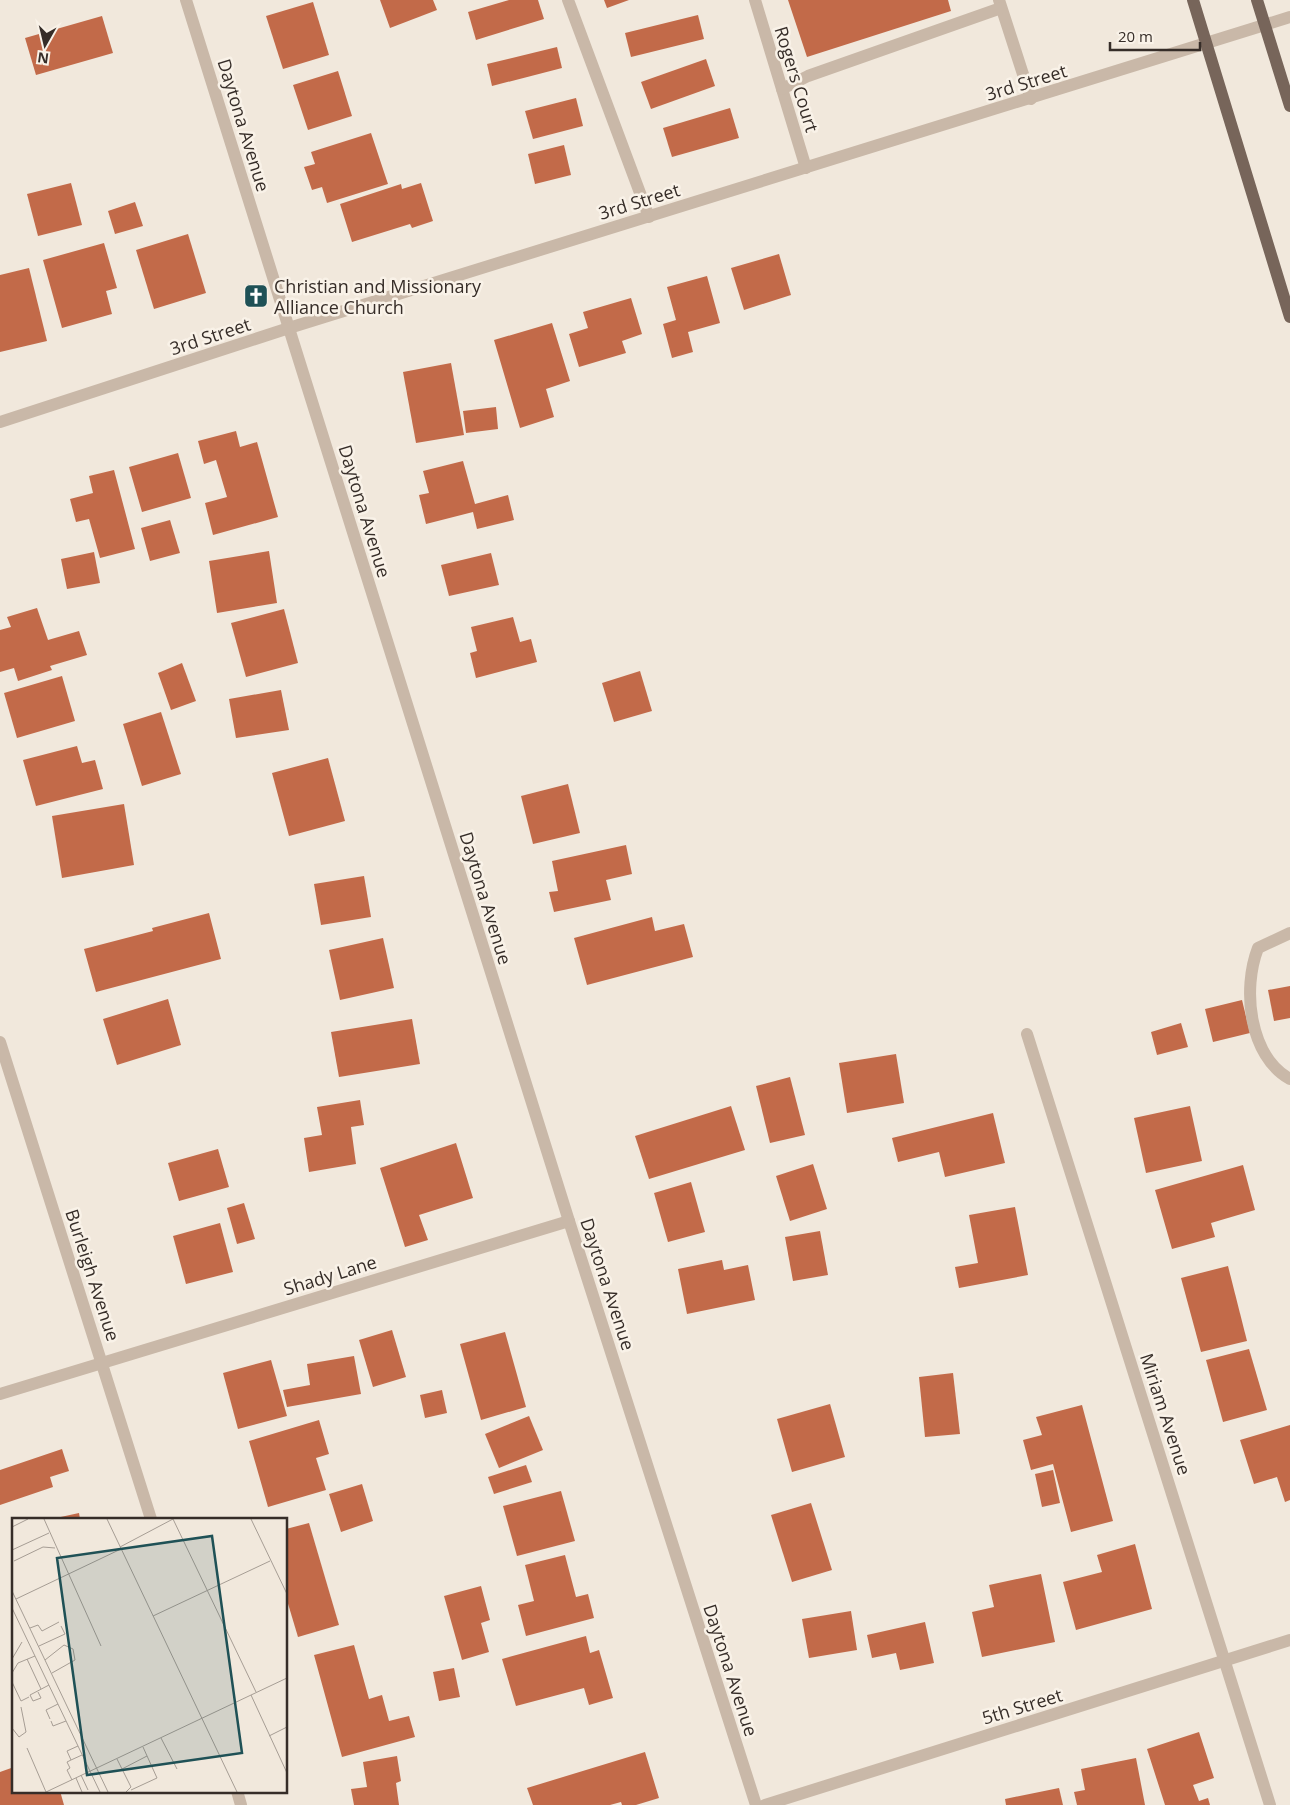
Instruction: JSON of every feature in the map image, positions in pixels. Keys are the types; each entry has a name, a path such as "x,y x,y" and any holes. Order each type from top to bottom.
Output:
{"main road":[{"path":"1193,0 1290,317"},
{"path":"1257,0 1290,106"}],"street":[{"name":"Daytona Avenue","path":"186,0 569,1220 756,1805"},
{"path":"568,0 649,217"},
{"name":"Rogers Court","path":"755,0 806,168"},
{"path":"782,89 808,76 1000,4 1031,98"},
{"name":"3rd Street","path":"0,422 289,328 1290,17"},
{"path":"1290,933 1258,948 1250,983 1254,1022 1266,1057 1275,1068 1290,1079"},
{"name":"Miriam Avenue","path":"1027,1034 1270,1805"},
{"name":"Burleigh Avenue","path":"0,1042 151,1518"},
{"name":"Shady Lane","path":"0,1394 569,1220"},
{"name":"5th Street","path":"765,1805 1290,1640"},
{"path":"237,1792 241,1805"}],"building":[{"path":"380,0 433,0 437,10 390,28"},
{"path":"509,0 538,0 544,19 476,40 468,12"},
{"path":"604,0 629,0 607,8"},
{"path":"788,0 948,0 951,11 807,57"},
{"path":"313,2 329,55 283,69 266,16"},
{"path":"698,15 704,39 631,57 625,33"},
{"path":"102,16 113,53 36,75 25,38"},
{"path":"557,47 562,68 492,86 487,64"},
{"path":"706,59 715,86 651,109 641,82"},
{"path":"338,71 352,116 308,130 293,85"},
{"path":"576,98 583,126 533,139 525,111"},
{"path":"730,108 739,138 672,157 663,128"},
{"path":"371,133 388,184 327,203 322,187 312,190 304,167 315,164 311,152"},
{"path":"564,145 571,175 535,184 528,154"},
{"path":"71,183 82,225 38,236 27,194"},
{"path":"421,183 433,221 412,228 410,224 352,242 340,204 401,184 402,189"},
{"path":"135,202 143,226 115,234 108,211"},
{"path":"188,234 206,293 154,309 136,250"},
{"path":"104,243 117,288 106,291 112,314 62,328 43,260"},
{"path":"779,254 791,295 744,310 731,268"},
{"path":"29,268 47,341 0,352 0,275"},
{"path":"707,276 720,323 688,332 693,352 672,358 663,324 676,320 667,287"},
{"path":"631,298 642,334 622,341 626,353 579,367 569,334 588,328 583,312"},
{"path":"552,323 570,381 546,389 554,417 520,428 494,340"},
{"path":"451,363 464,435 416,443 403,372"},
{"path":"496,407 498,429 466,433 463,411"},
{"path":"236,431 240,447 257,442 278,517 213,535 205,503 227,497 216,460 204,464 198,441"},
{"path":"178,453 191,498 142,512 129,467"},
{"path":"463,461 475,504 508,495 514,520 477,529 473,512 426,524 419,495 429,493 423,471"},
{"path":"114,470 135,549 100,558 89,519 76,522 70,499 93,493 89,476"},
{"path":"170,520 180,553 150,561 141,528"},
{"path":"269,551 277,603 217,613 209,561"},
{"path":"94,552 100,583 67,589 61,559"},
{"path":"491,553 499,585 449,596 441,565"},
{"path":"37,608 48,640 79,631 87,655 50,666 52,670 18,681 14,668 0,672 0,630 11,627 7,617"},
{"path":"284,609 298,663 246,677 231,623"},
{"path":"513,617 520,642 531,639 537,662 476,678 470,653 477,651 471,627"},
{"path":"182,663 196,701 171,710 158,673"},
{"path":"640,671 652,711 614,722 602,683"},
{"path":"62,676 75,721 17,738 4,693"},
{"path":"281,690 289,730 236,738 229,699"},
{"path":"161,712 181,774 142,786 123,724"},
{"path":"77,746 82,763 95,760 103,789 36,806 23,760"},
{"path":"328,758 345,821 289,836 272,773"},
{"path":"568,784 580,833 533,844 521,796"},
{"path":"124,804 134,865 62,878 52,816"},
{"path":"626,845 632,874 606,880 611,900 554,912 549,892 558,891 552,861"},
{"path":"364,876 371,917 321,925 314,884"},
{"path":"209,913 221,959 96,992 84,949 153,931 152,928"},
{"path":"652,917 655,931 684,924 693,957 587,985 574,938"},
{"path":"383,938 394,988 340,1000 329,950"},
{"path":"1290,986 1290,1018 1274,1021 1268,990"},
{"path":"168,999 181,1045 117,1065 103,1019"},
{"path":"1242,1000 1250,1033 1213,1042 1205,1009"},
{"path":"412,1019 420,1064 339,1077 331,1032"},
{"path":"1181,1023 1188,1047 1157,1055 1151,1032"},
{"path":"896,1054 904,1103 847,1113 839,1063"},
{"path":"790,1077 805,1135 770,1143 756,1086"},
{"path":"360,1100 364,1125 351,1127 356,1164 309,1172 304,1138 322,1135 317,1107"},
{"path":"731,1106 745,1150 649,1179 635,1136"},
{"path":"1190,1106 1202,1161 1146,1173 1134,1118"},
{"path":"993,1113 1005,1163 945,1177 939,1152 898,1162 892,1138"},
{"path":"456,1143 473,1198 419,1215 428,1240 405,1247 380,1168"},
{"path":"218,1149 229,1187 179,1201 168,1163"},
{"path":"813,1164 827,1209 790,1221 776,1176"},
{"path":"1243,1165 1255,1210 1211,1223 1215,1237 1172,1249 1155,1190"},
{"path":"691,1182 705,1232 668,1242 654,1193"},
{"path":"244,1203 255,1239 237,1244 227,1208"},
{"path":"1015,1207 1028,1275 959,1288 955,1267 978,1263 969,1215"},
{"path":"220,1223 233,1272 186,1284 173,1236"},
{"path":"820,1231 828,1275 793,1281 785,1237"},
{"path":"722,1260 724,1270 748,1265 755,1300 687,1314 678,1269"},
{"path":"1228,1266 1247,1341 1201,1352 1181,1278"},
{"path":"392,1330 406,1377 373,1387 359,1340"},
{"path":"505,1332 526,1407 481,1420 460,1344"},
{"path":"1249,1349 1267,1410 1223,1422 1206,1360"},
{"path":"354,1356 361,1394 287,1407 283,1390 310,1385 307,1364"},
{"path":"271,1360 287,1416 238,1429 223,1373"},
{"path":"953,1373 960,1434 925,1437 919,1377"},
{"path":"442,1390 447,1413 425,1418 420,1395"},
{"path":"830,1404 845,1457 792,1472 777,1419"},
{"path":"1082,1405 1113,1521 1071,1532 1053,1464 1031,1470 1023,1440 1042,1435 1036,1417"},
{"path":"529,1416 543,1450 499,1468 485,1434"},
{"path":"319,1420 329,1454 316,1458 326,1490 268,1507 249,1441"},
{"path":"1290,1425 1290,1500 1285,1502 1277,1477 1254,1484 1240,1440"},
{"path":"62,1449 69,1471 50,1477 53,1487 0,1505 0,1470"},
{"path":"526,1465 532,1482 494,1494 488,1477"},
{"path":"1053,1470 1060,1503 1042,1507 1035,1474"},
{"path":"362,1484 373,1521 341,1532 329,1494"},
{"path":"561,1491 575,1541 517,1556 503,1506"},
{"path":"811,1503 832,1570 792,1582 771,1515"},
{"path":"79,1513 80,1518 56,1518"},
{"path":"309,1523 339,1625 298,1637 288,1604 288,1528"},
{"path":"1135,1544 1152,1609 1076,1630 1063,1582 1102,1572 1097,1555"},
{"path":"565,1555 576,1597 588,1594 594,1618 526,1636 518,1605 534,1601 525,1565"},
{"path":"1041,1574 1055,1642 982,1657 972,1612 994,1607 989,1585"},
{"path":"481,1586 490,1620 481,1623 489,1652 462,1660 444,1596"},
{"path":"851,1611 857,1650 809,1658 802,1619"},
{"path":"925,1622 934,1663 900,1670 896,1653 872,1658 867,1635"},
{"path":"586,1636 590,1653 599,1650 613,1698 589,1705 584,1688 516,1706 502,1659"},
{"path":"354,1645 369,1699 382,1695 389,1721 409,1716 415,1737 342,1757 314,1655"},
{"path":"454,1668 460,1697 439,1701 433,1672"},
{"path":"1199,1732 1214,1778 1193,1785 1199,1801 1208,1798 1210,1805 1165,1805 1147,1749"},
{"path":"645,1752 659,1798 636,1805 622,1805 621,1802 610,1805 533,1805 527,1788"},
{"path":"397,1756 401,1781 396,1783 399,1805 354,1805 351,1789 367,1787 363,1762"},
{"path":"1136,1758 1145,1805 1077,1805 1074,1792 1085,1790 1081,1769"},
{"path":"12,1768 12,1792 60,1792 64,1805 0,1805 0,1772"},
{"path":"1059,1788 1063,1805 1006,1805 1005,1799"}],"place":[{"name":"Christian and Missionary Alliance Church","path":"256,296"}]}
